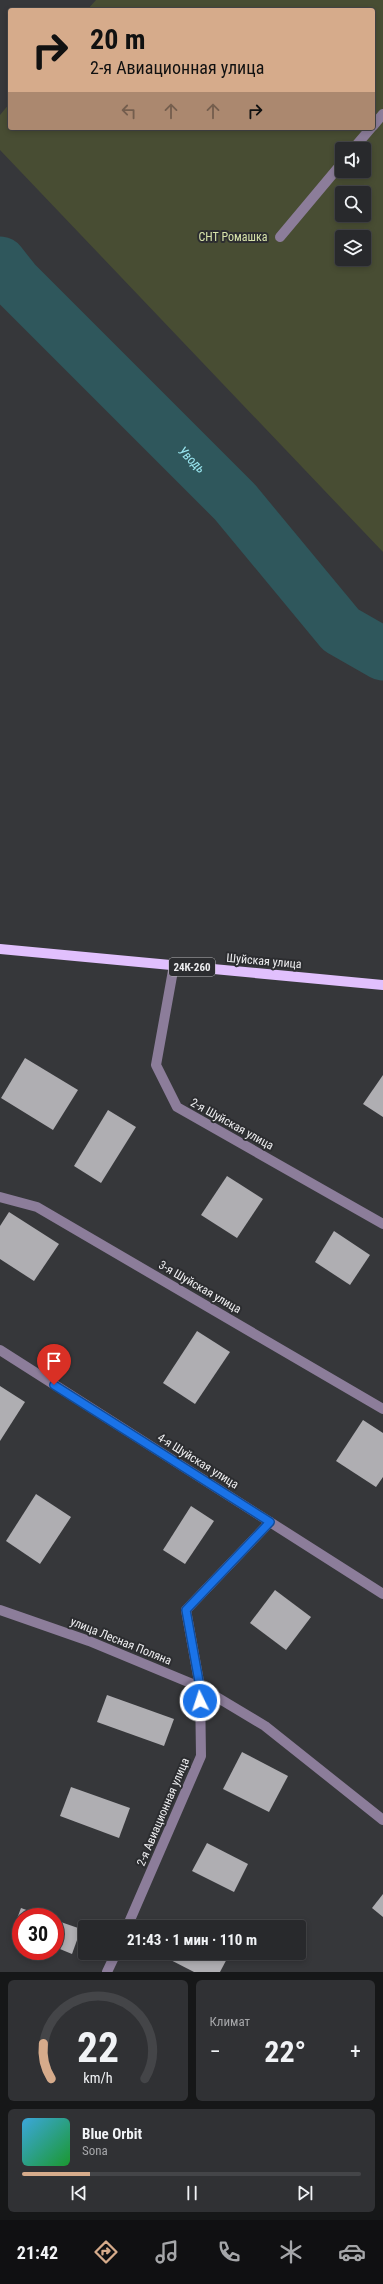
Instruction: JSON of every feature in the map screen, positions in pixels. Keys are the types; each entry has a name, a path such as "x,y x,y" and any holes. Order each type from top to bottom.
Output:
{"main road":[{"name":"Шуйская улица","path":"0,949 383,985"}],"street":[{"path":"375,124 383,114"},
{"path":"359,142 369,130"},
{"path":"280,237 335,171"},
{"name":"2-я Шуйская улица","path":"174,965 156,1065 177,1107 383,1224"},
{"name":"3-я Шуйская улица","path":"0,1196 37,1207 383,1408"},
{"name":"4-я Шуйская улица","path":"0,1350 383,1594"},
{"name":"2-я Авиационная улица","path":"130,1920 201,1756 200,1687 186,1610 270,1522"},
{"name":"улица Лесная Поляна","path":"0,1610 89,1641 200,1687 265,1726 383,1820"},
{"path":"108,1972 113,1960"}],"green space":[{"name":"СНТ Ромашка","path":"96,0 383,0 383,552 0,150 0,115 8,105 8,130 375,130 375,8 89,8"}],"building":[{"path":"25,1058 78,1090 53,1130 1,1098"},
{"path":"383,1075 383,1117 363,1104"},
{"path":"108,1110 136,1127 101,1183 74,1166"},
{"path":"227,1176 263,1199 237,1238 201,1215"},
{"path":"9,1212 59,1244 34,1281 0,1259 0,1226"},
{"path":"334,1231 370,1255 350,1285 315,1262"},
{"path":"197,1331 230,1352 195,1404 163,1383"},
{"path":"0,1386 25,1402 0,1441"},
{"path":"363,1420 383,1433 383,1477 376,1487 336,1461"},
{"path":"36,1494 71,1517 40,1564 6,1541"},
{"path":"191,1506 214,1521 185,1564 163,1550"},
{"path":"275,1590 311,1617 286,1650 250,1623"},
{"path":"107,1695 174,1719 164,1746 97,1722"},
{"path":"242,1752 288,1776 269,1812 223,1789"},
{"path":"71,1787 130,1808 119,1838 60,1816"},
{"path":"207,1843 248,1864 234,1892 192,1871"},
{"path":"383,1894 383,1917 372,1908"},
{"path":"64,1923 78,1928 78,1937 72,1954 64,1951"},
{"path":"171,1960 226,1960 220,1972 194,1972"}],"waterway":[{"name":"Уводь","path":"0,263 15,282 235,502 341,630 383,654"}],"route":[{"path":"54,1385 270,1522 186,1610 200,1687 200,1701"}]}
